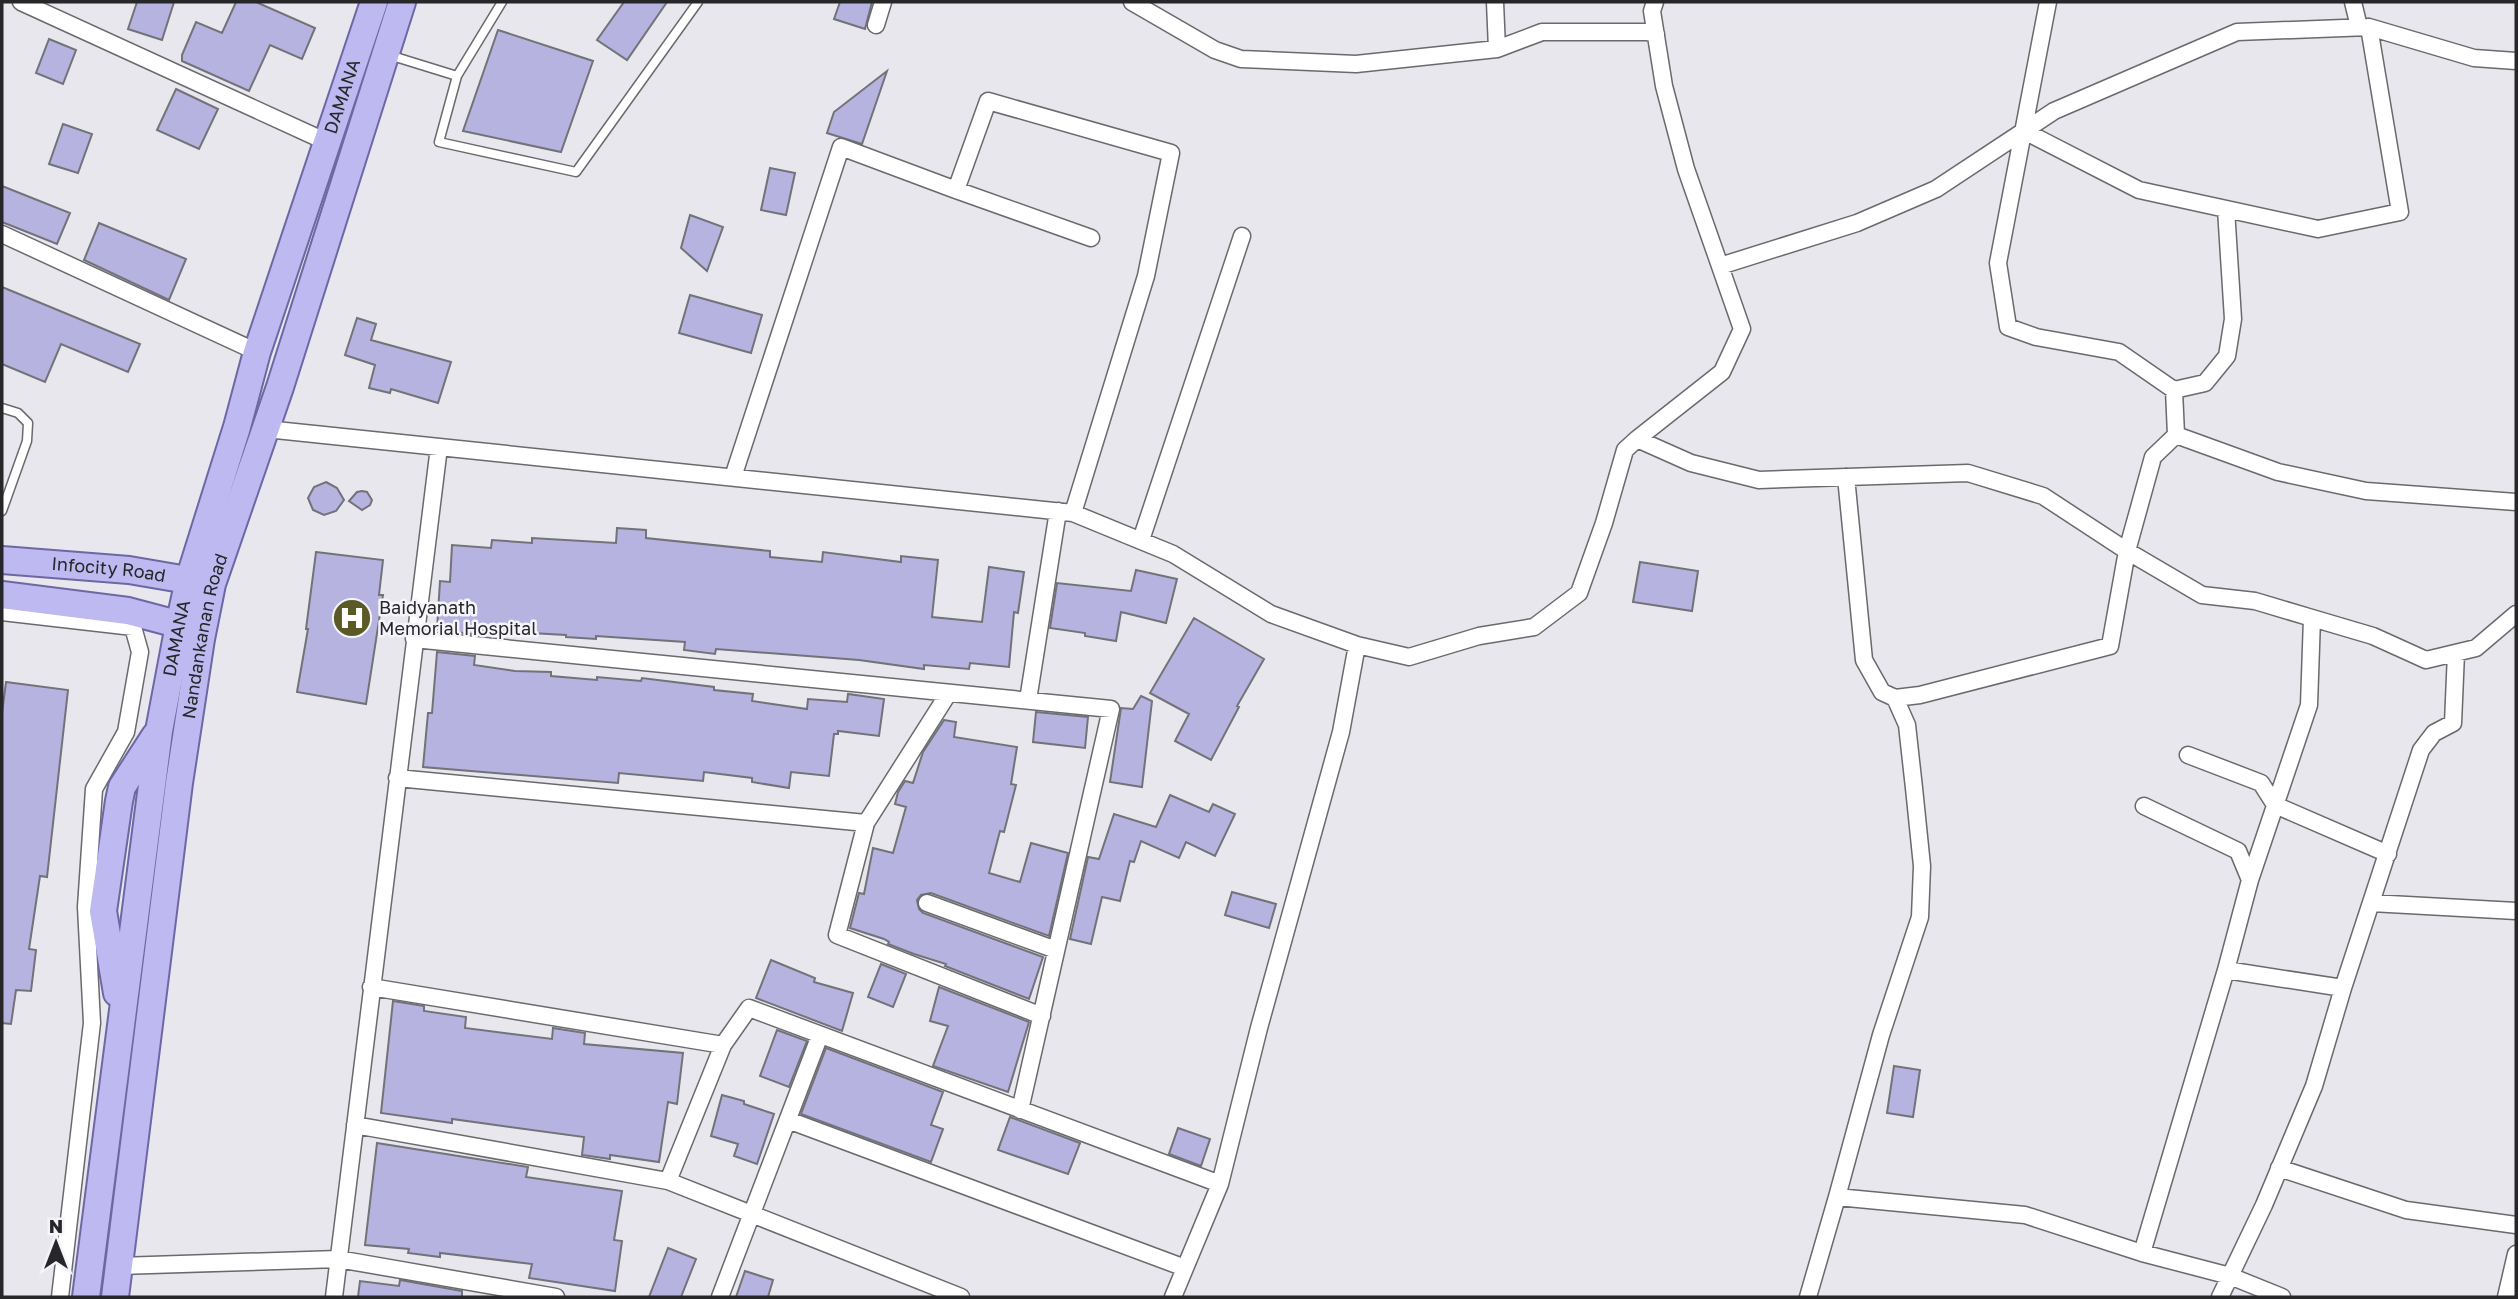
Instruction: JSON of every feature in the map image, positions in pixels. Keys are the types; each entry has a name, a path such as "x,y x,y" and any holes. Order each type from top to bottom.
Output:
{"main road":[{"name":"DAMANA","path":"86,1297 122,1019 103,911 122,787 159,731 192,628 237,427 257,352 374,2"},
{"name":"Nandankanan Road","path":"201,582 265,429 402,2"},
{"path":"295,241 324,249"},
{"name":"Infocity Road","path":"2,560 129,570 201,582"},
{"name":"Infocity Road","path":"2,594 128,611 192,628"},
{"name":"Nandankanan Road","path":"115,1297 178,783 192,628"}],"street":[{"path":"21,2 327,142"},
{"path":"876,25 883,2"},
{"path":"1132,2 1215,50 1241,59 1356,64 1497,49 1542,32 1656,34"},
{"path":"1495,2 1497,49"},
{"path":"265,429 1065,512 1173,554 1270,614 1357,645 1409,657 1479,636 1534,627 1579,593 1604,523 1625,450 1722,372 1742,329 1686,169 1664,86 1652,12 1655,2"},
{"path":"2048,2 1998,263 2008,327 2036,337 2119,352 2174,390 2206,383 2227,356 2233,318 2226,209"},
{"path":"2024,131 2139,190 2318,229 2400,212 2364,27 2353,2"},
{"path":"1720,266 1857,223 1936,189 2054,111 2237,32 2364,27 2474,58 2516,61"},
{"path":"956,190 988,100 1171,153 1146,276 1065,512 1028,700"},
{"path":"733,477 841,147 1091,237"},
{"path":"2,234 257,352"},
{"path":"1141,540 1242,236"},
{"path":"1846,477 1864,660 1882,692 1895,698 1920,695 2110,646 2127,551 2153,457 2176,435 2174,390"},
{"path":"2176,435 2278,472 2366,491 2516,502"},
{"path":"1637,439 1691,463 1759,480 1968,472 2043,496 2127,551 2202,594 2255,601 2373,636 2426,660 2476,648 2516,614"},
{"path":"334,1297 439,447"},
{"path":"2,612 133,627 140,652 126,732 94,789 86,907 92,1023 60,1297"},
{"path":"2142,1253 2250,880 2309,705 2312,618"},
{"path":"414,639 1111,709 1020,1110"},
{"path":"1173,1297 1220,1184 1259,1028 1341,732 1357,645"},
{"path":"2220,1297 2314,1086 2343,988 2421,750 2434,733 2453,723 2455,653"},
{"path":"948,694 866,823 836,934 1042,1016"},
{"path":"1808,1297 1881,1035 1920,917 1922,866 1914,788 1906,724 1895,698"},
{"path":"2188,755 2261,783 2275,805 2388,853"},
{"path":"397,778 866,823"},
{"path":"2144,806 2238,851 2250,880"},
{"path":"927,904 1056,950"},
{"path":"2371,904 2516,911"},
{"path":"2226,970 2343,988"},
{"path":"371,987 723,1045"},
{"path":"668,1181 723,1045 749,1008 1220,1184"},
{"path":"720,1297 820,1035"},
{"path":"788,1120 1185,1268"},
{"path":"355,1125 668,1181 961,1297"},
{"path":"2279,1168 2406,1210 2516,1225"},
{"path":"1837,1197 2025,1215 2142,1253 2230,1276 2282,1297"},
{"path":"2506,1297 2516,1254"},
{"path":"119,1266 338,1259 556,1297"}],"lane":[{"path":"502,2 457,76 439,142 576,172 698,2"},
{"path":"386,54 457,76"},
{"path":"2,408 18,413 28,423 27,442 2,511"}],"building":[{"path":"137,2 174,2 162,40 128,29"},
{"path":"236,2 256,2 315,28 302,59 270,45 249,91 182,61 196,22 222,33"},
{"path":"624,2 667,2 627,60 597,40"},
{"path":"840,2 872,2 865,29 834,19"},
{"path":"498,30 593,61 561,152 463,131"},
{"path":"49,39 76,50 63,84 36,73"},
{"path":"887,71 862,144 827,133 834,112"},
{"path":"176,89 218,109 199,149 157,130"},
{"path":"63,124 92,134 78,173 49,164"},
{"path":"770,168 795,173 786,215 761,210"},
{"path":"2,186 70,213 57,244 2,222"},
{"path":"690,215 723,227 707,271 681,248"},
{"path":"99,223 186,259 169,300 84,260"},
{"path":"2,287 140,344 128,372 61,344 45,382 2,364"},
{"path":"690,295 762,315 751,353 679,333"},
{"path":"357,318 376,324 371,340 451,362 438,403 391,389 390,393 369,388 375,365 345,355"},
{"path":"326,482 337,488 344,500 336,511 324,515 313,510 308,498 314,487"},
{"path":"357,492 367,492 372,500 370,505 362,510 349,501"},
{"path":"617,528 646,530 646,538 770,551 770,557 822,562 823,552 901,562 901,556 938,560 932,617 982,622 989,567 1024,572 1018,613 1014,612 1009,667 970,663 969,669 924,665 924,669 859,660 716,649 715,654 684,650 685,642 596,636 596,639 478,630 477,635 437,629 440,581 450,582 452,545 491,548 492,540 532,543 532,538 616,543"},
{"path":"316,552 383,560 379,595 383,595 366,704 297,692 308,629"},
{"path":"1640,562 1698,571 1692,611 1633,602"},
{"path":"1136,570 1177,579 1166,623 1121,612 1116,641 1050,628 1057,583 1131,591"},
{"path":"1194,618 1264,659 1211,760 1175,741 1189,714 1150,693"},
{"path":"437,652 475,656 474,665 515,671 551,672 551,676 641,681 642,678 714,687 714,690 753,694 752,701 807,709 808,699 847,702 848,694 884,699 879,736 838,731 838,734 834,734 829,776 791,772 789,788 752,782 752,778 704,772 703,781 619,773 618,783 423,767 428,713 432,713"},
{"path":"6,682 68,690 47,877 40,876 29,949 36,950 31,991 16,990 11,1024 2,1023 2,713"},
{"path":"1141,696 1152,701 1142,787 1110,782 1121,708 1133,709"},
{"path":"1036,712 1088,717 1085,748 1033,742"},
{"path":"944,720 956,722 954,737 1017,747 1011,784 1016,785 1004,832 1000,831 989,873 1020,882 1031,843 1068,853 1049,936 931,893 921,895 917,900 923,913 1043,957 1029,999 945,966 946,964 888,944 884,939 850,928 859,893 864,894 873,848 893,853 906,807 895,804 898,792 905,781 913,783 923,752"},
{"path":"1170,795 1209,812 1213,804 1235,814 1215,856 1186,842 1179,858 1141,841 1134,862 1130,861 1120,901 1102,897 1091,944 1070,939 1088,857 1099,859 1114,814 1156,827"},
{"path":"1232,892 1276,904 1269,928 1225,915"},
{"path":"771,960 815,978 814,982 853,993 842,1031 756,998"},
{"path":"881,964 906,974 893,1007 868,997"},
{"path":"939,987 1029,1022 1008,1092 933,1066 948,1026 930,1021"},
{"path":"393,1001 424,1006 424,1011 466,1017 465,1028 552,1039 553,1028 585,1033 584,1044 683,1053 677,1104 668,1102 659,1162 610,1155 610,1159 582,1155 584,1137 452,1119 452,1123 381,1113"},
{"path":"777,1030 807,1041 789,1087 760,1076"},
{"path":"826,1048 943,1092 931,1125 943,1129 931,1162 801,1114"},
{"path":"1894,1066 1920,1070 1913,1117 1887,1113"},
{"path":"722,1095 774,1114 757,1164 734,1156 738,1144 711,1136"},
{"path":"1010,1117 1080,1143 1068,1174 998,1150"},
{"path":"1178,1128 1210,1139 1201,1166 1169,1154"},
{"path":"377,1143 528,1167 526,1177 622,1191 614,1240 622,1241 615,1291 529,1278 532,1264 440,1253 440,1257 408,1253 409,1249 365,1245"},
{"path":"668,1248 696,1259 681,1297 649,1297"},
{"path":"745,1271 773,1280 768,1297 736,1297"},
{"path":"400,1280 462,1291 462,1297 358,1297 360,1281 399,1286"}],"place":[{"name":"Baidyanath Memorial Hospital","path":"352,618"}]}
